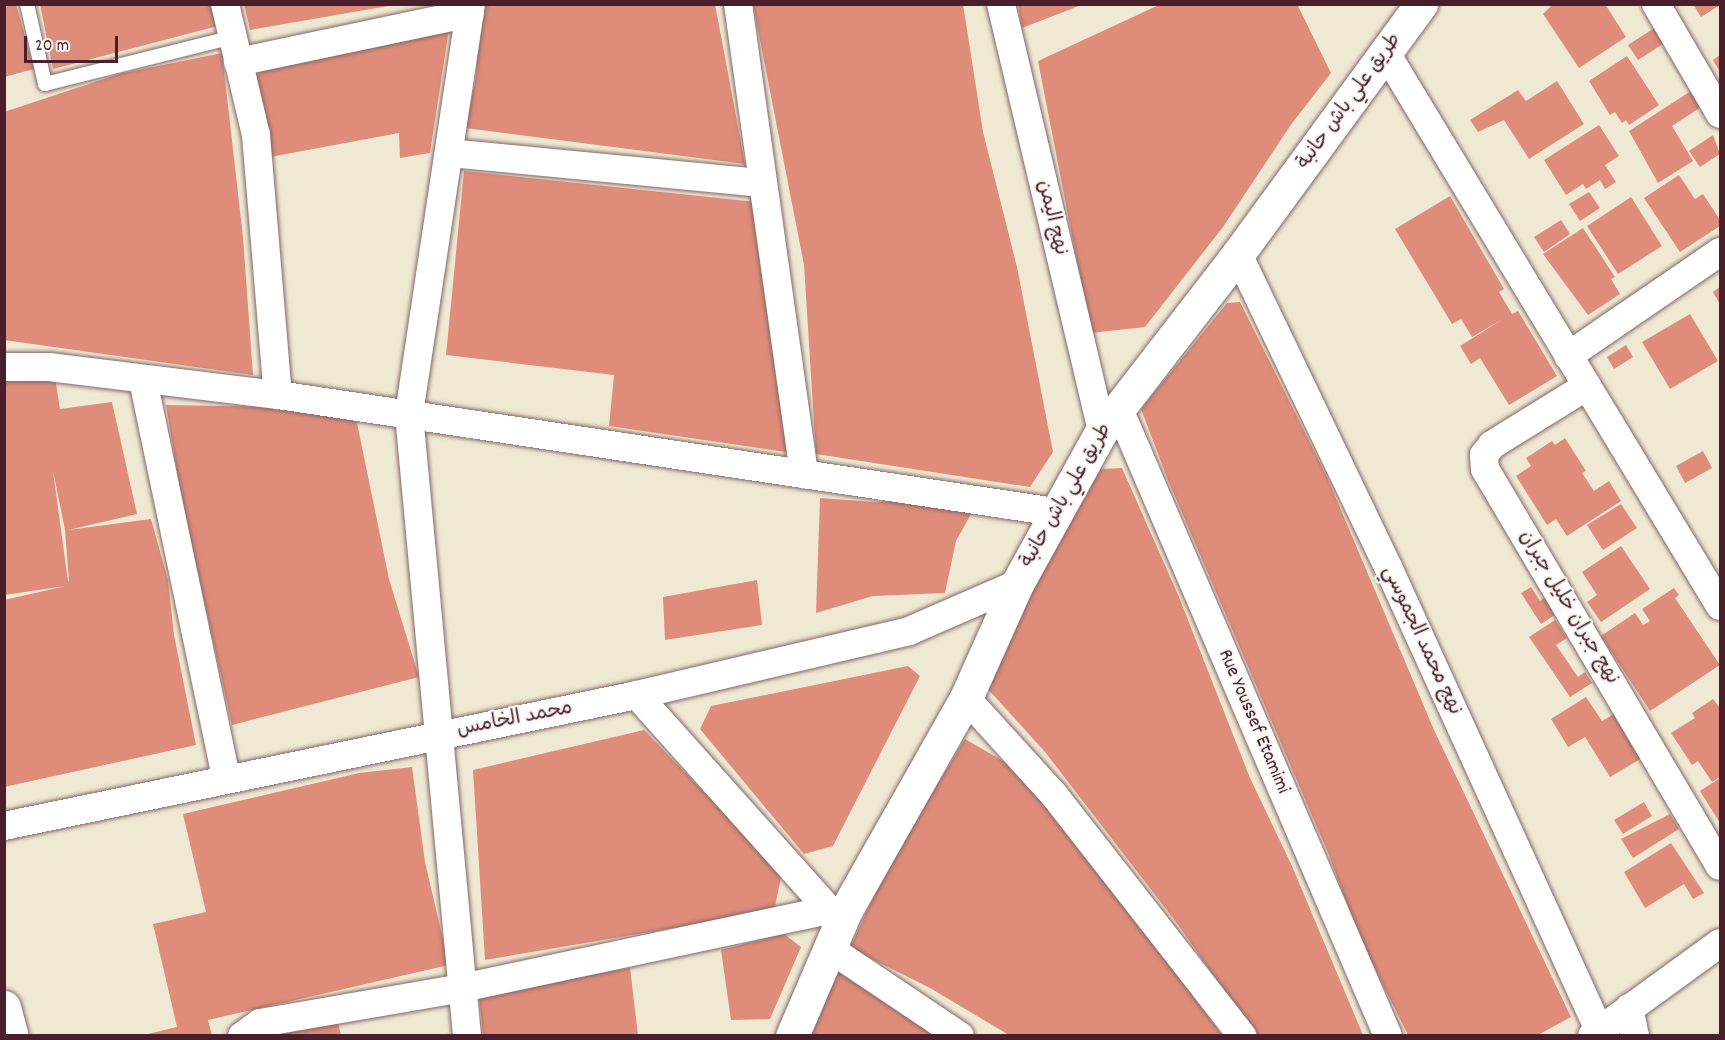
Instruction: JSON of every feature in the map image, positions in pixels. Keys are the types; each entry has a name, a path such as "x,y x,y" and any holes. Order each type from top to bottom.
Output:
{"street":[{"path":"225,4 256,135 278,395"},
{"path":"738,4 804,474"},
{"name":"نهج اليمن","path":"1001,4 1110,420"},
{"name":"طريق علي باش حانبة","path":"792,1035 830,949 838,910 966,698 1017,584 1055,512 1110,420 1239,254 1421,4"},
{"path":"1656,4 1720,114"},
{"path":"236,49 471,9 409,414 467,1035"},
{"path":"1386,53 1720,606"},
{"path":"449,153 762,183"},
{"path":"1568,356 1720,252"},
{"name":"نهج محمد الجموسي","path":"1239,254 1388,567 1596,1033"},
{"path":"4,367 49,367 278,395 1055,512"},
{"path":"143,380 226,779"},
{"name":"نهج جبران خليل جبران","path":"1587,386 1492,445 1484,455 1485,469 1720,866"},
{"name":"Rue Youssef Etamimi","path":"1110,420 1388,1035"},
{"name":"محمد الخامس","path":"4,826 637,695 909,631 1017,584"},
{"path":"637,695 838,910"},
{"path":"966,698 1054,795 1242,1035"},
{"path":"242,1035 260,1023 462,988 838,910"},
{"path":"1596,1033 1720,943"},
{"path":"830,949 960,1035"},
{"path":"4,1007 12,1035"},
{"path":"1629,1008 1635,1035"}],"lane":[{"path":"27,4 45,84 236,49"}],"building":[{"path":"4,4 16,4 34,69 4,77"},
{"path":"40,4 212,4 218,26 53,69"},
{"path":"244,4 388,4 388,6 250,30"},
{"path":"481,4 715,4 745,164 465,128 476,78"},
{"path":"753,4 963,4 983,132 1017,267 1053,452 1030,487 816,454 804,265"},
{"path":"1018,4 1084,4 1022,28"},
{"path":"1161,4 1297,4 1331,73 1290,126 1223,227 1145,327 1091,333 1038,61"},
{"path":"1553,4 1605,4 1626,37 1579,68 1543,14"},
{"path":"1693,4 1720,4 1720,5 1701,17"},
{"path":"1656,27 1666,42 1638,60 1628,45"},
{"path":"449,29 430,153 400,158 399,133 270,157 256,76 266,66"},
{"path":"222,53 243,237 253,375 4,340 4,112 119,74"},
{"path":"1720,55 1720,72 1713,60"},
{"path":"1627,56 1659,105 1629,125 1626,120 1622,123 1615,112 1610,115 1589,81"},
{"path":"1557,81 1584,124 1529,159 1504,120 1478,132 1470,120 1518,90 1526,101"},
{"path":"1691,91 1701,107 1672,126 1693,161 1658,183 1629,131"},
{"path":"1599,125 1619,156 1605,165 1616,182 1605,189 1600,180 1586,189 1583,184 1566,195 1544,160"},
{"path":"1713,135 1720,154 1700,167 1689,151"},
{"path":"464,171 756,202 792,453 609,426 614,375 446,355"},
{"path":"1679,175 1695,199 1703,194 1720,220 1720,226 1680,252 1644,198"},
{"path":"1589,192 1600,208 1580,221 1569,204"},
{"path":"1450,196 1504,289 1499,292 1512,314 1518,311 1557,376 1509,405 1480,358 1471,364 1460,346 1503,319 1472,337 1461,319 1452,324 1395,229"},
{"path":"1631,197 1662,246 1618,274 1587,226"},
{"path":"1561,220 1570,234 1544,252 1534,237"},
{"path":"1583,228 1615,277 1611,279 1620,294 1588,315 1543,254"},
{"path":"1720,287 1720,304 1713,292"},
{"path":"1240,302 1327,477 1434,730 1571,1017 1538,1035 1408,1035 1360,939 1329,855 1168,480 1141,409 1227,303"},
{"path":"1690,314 1718,361 1670,389 1642,342"},
{"path":"1626,345 1633,357 1614,369 1607,357"},
{"path":"54,371 60,409 112,402 137,514 68,530 151,519 168,580 174,635 196,745 4,787 4,600 66,586 4,595 4,379","holes":["53,471 65,530 69,581"]},
{"path":"166,405 354,408 389,579 419,677 232,725 182,502"},
{"path":"1565,438 1586,471 1582,473 1594,491 1609,481 1621,501 1567,536 1556,519 1547,525 1516,476 1531,466 1526,458 1552,441 1555,445"},
{"path":"1703,451 1712,468 1685,483 1676,466"},
{"path":"1122,468 1179,597 1250,778 1292,866 1363,1035 1255,1035 1179,926 1045,752 987,688 1025,599 1101,469"},
{"path":"820,498 875,502 927,499 976,505 956,541 945,593 873,596 816,613"},
{"path":"1621,504 1637,528 1603,550 1587,525"},
{"path":"1621,546 1650,589 1601,622 1587,602 1597,595 1582,572"},
{"path":"757,580 762,625 665,640 663,597"},
{"path":"1531,587 1540,601 1545,597 1556,614 1541,624 1521,593"},
{"path":"1674,588 1679,595 1675,598 1720,665 1650,711 1601,636 1635,613 1643,625 1650,621 1642,609"},
{"path":"1555,620 1567,638 1556,645 1578,677 1585,672 1592,683 1570,697 1529,637"},
{"path":"908,666 920,676 833,846 804,854 700,729 711,706"},
{"path":"1586,697 1602,721 1614,714 1642,758 1610,777 1585,737 1568,747 1551,719"},
{"path":"1713,699 1720,708 1720,777 1712,782 1698,761 1692,765 1671,733 1695,718 1692,713"},
{"path":"644,730 782,873 774,911 485,960 473,770"},
{"path":"965,739 1029,776 1222,1035 1009,1035 930,988 850,948 884,873"},
{"path":"412,767 425,862 449,965 208,1020 212,1035 144,1035 177,1027 153,924 206,912 183,814 359,773"},
{"path":"1720,778 1720,823 1700,791"},
{"path":"1644,802 1652,816 1623,834 1614,820"},
{"path":"1670,814 1679,829 1633,858 1621,839"},
{"path":"1671,843 1704,893 1693,899 1684,884 1645,908 1624,872"},
{"path":"784,934 801,947 770,1019 731,1020 721,950"},
{"path":"839,964 943,1035 805,1035"},
{"path":"630,968 638,1035 483,1035 479,995"},
{"path":"338,1023 341,1035 279,1035 279,1034"}]}
